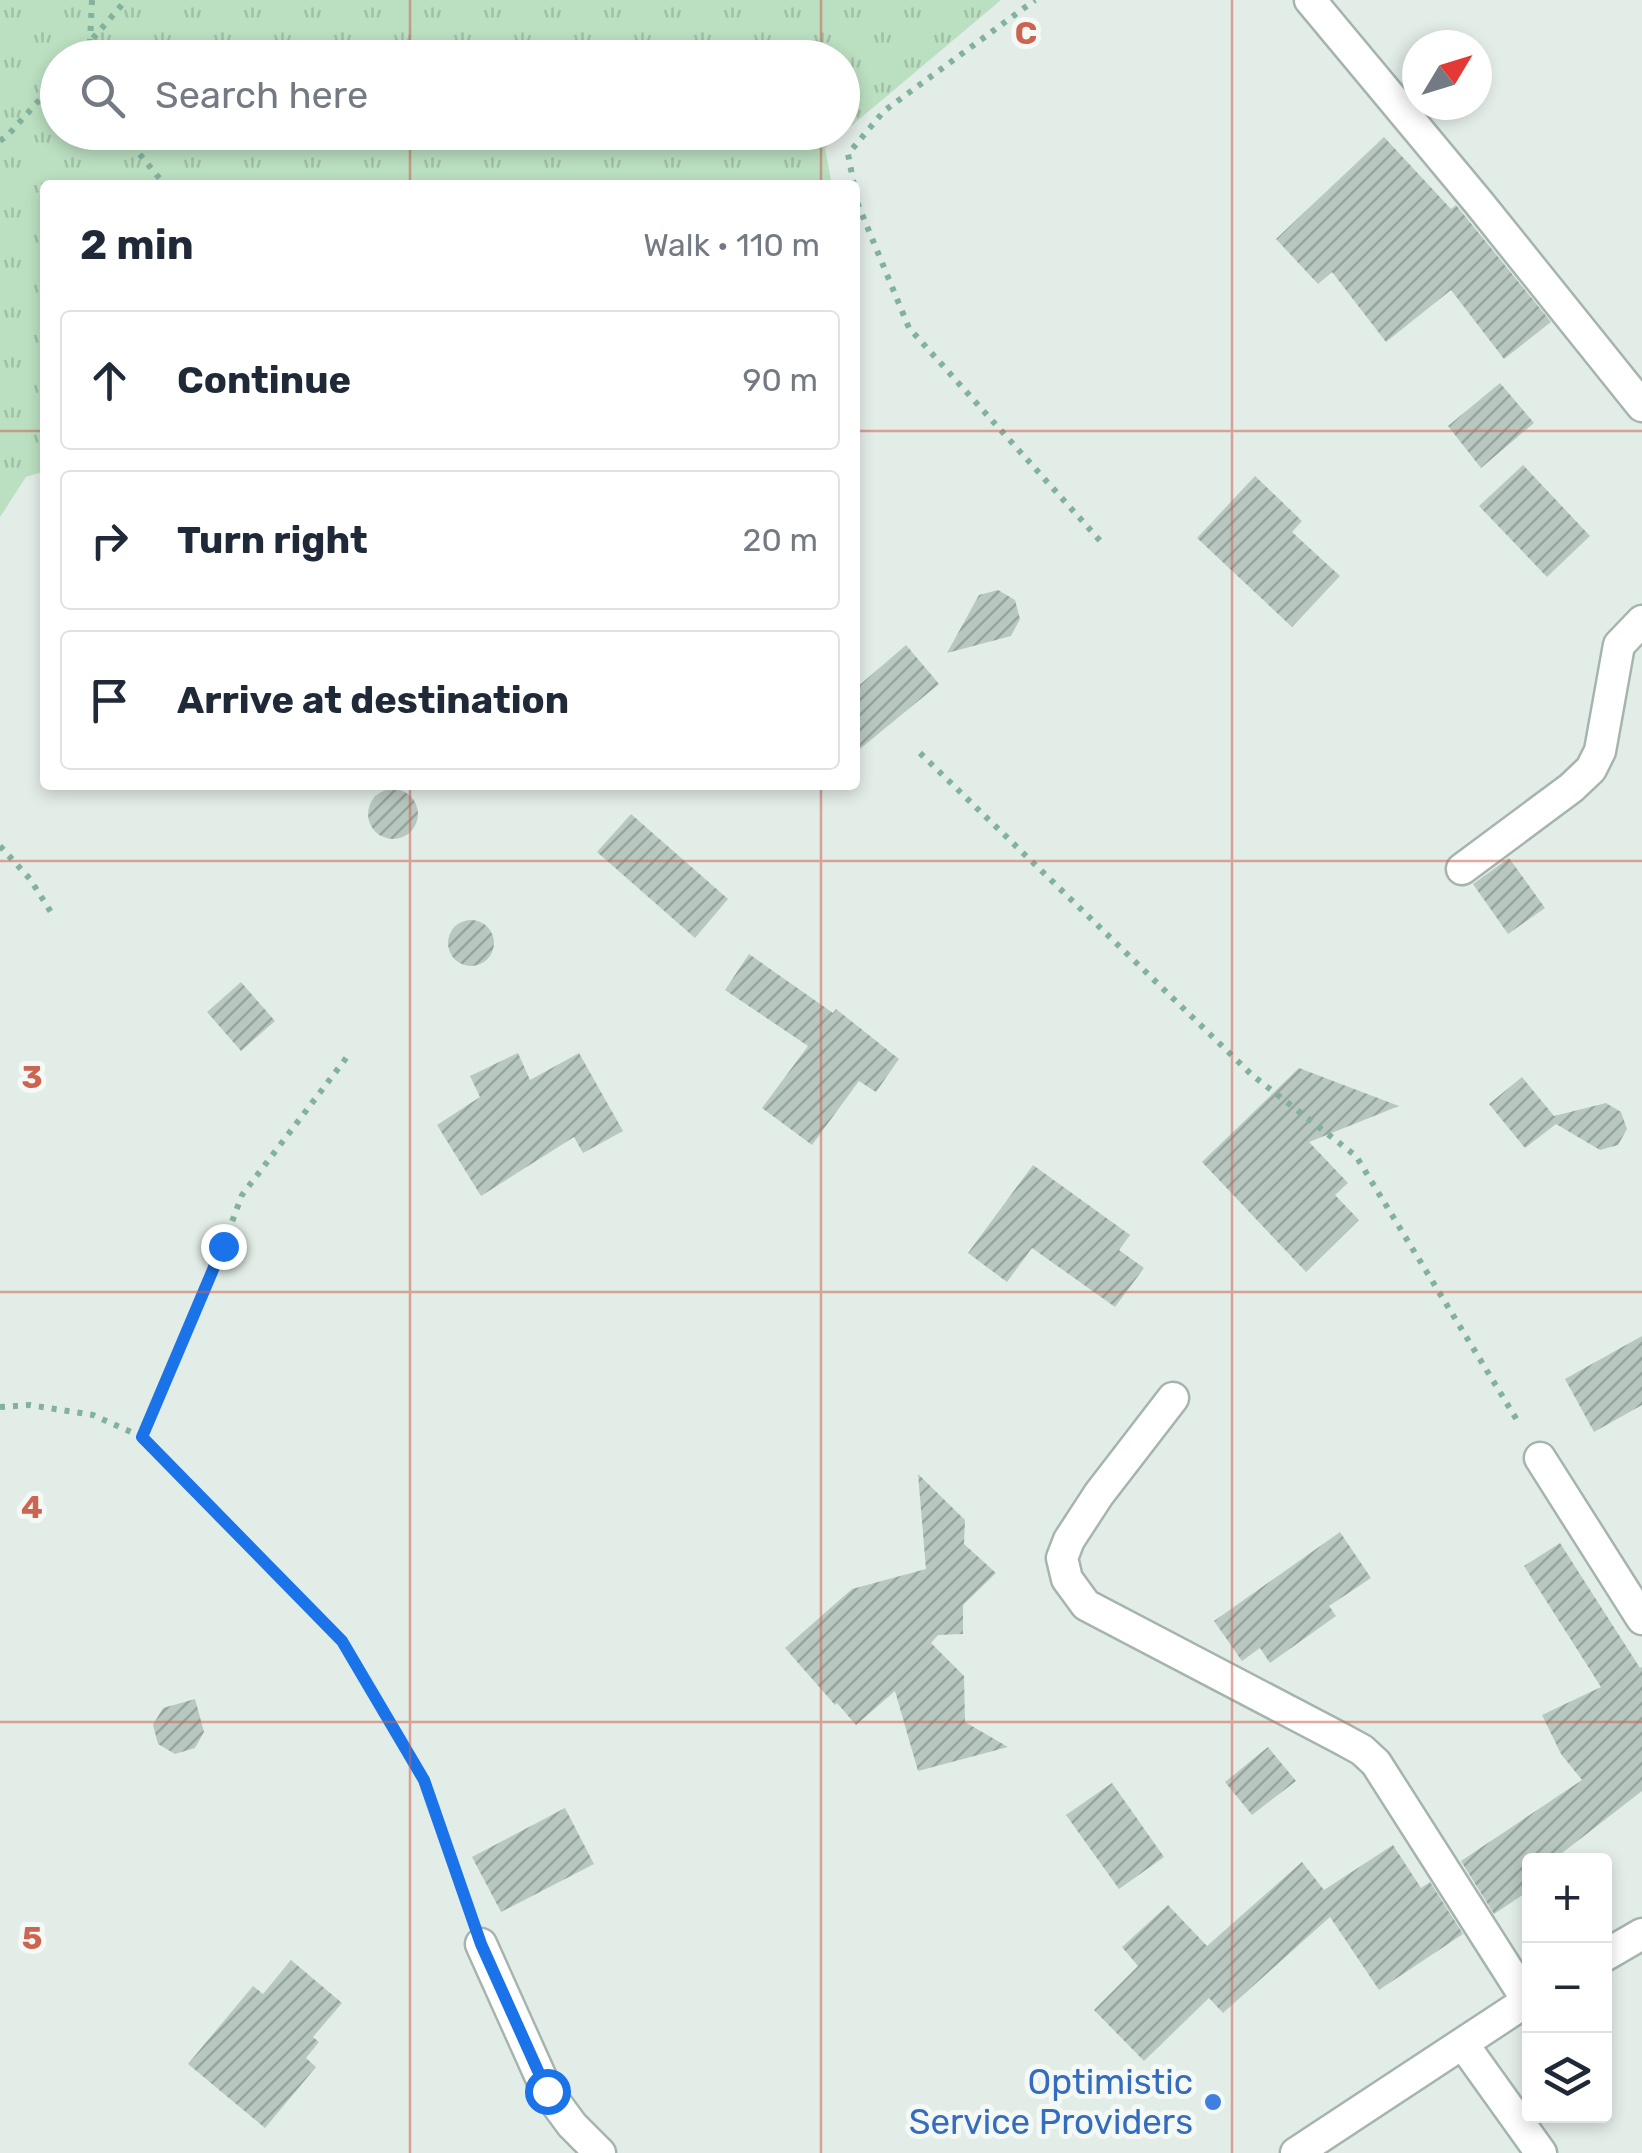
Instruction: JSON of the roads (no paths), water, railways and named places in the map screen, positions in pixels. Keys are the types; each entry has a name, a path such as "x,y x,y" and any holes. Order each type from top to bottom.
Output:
{"street":[{"path":"1310,0 1642,406"},
{"path":"1462,869 1591,769 1600,751 1619,645 1642,621"},
{"path":"1174,1398 1099,1494 1069,1540 1062,1558 1068,1579 1086,1605 1362,1750 1376,1763 1522,1991"},
{"path":"1540,1458 1642,1619"},
{"path":"1612,1951 1642,1934"},
{"path":"481,1944 547,2091 572,2125 600,2153"},
{"path":"1296,2153 1522,2004"},
{"path":"1462,2044 1541,2153"}],"place":[{"name":"Optimistic Service Providers","path":"1213,2102"}]}
